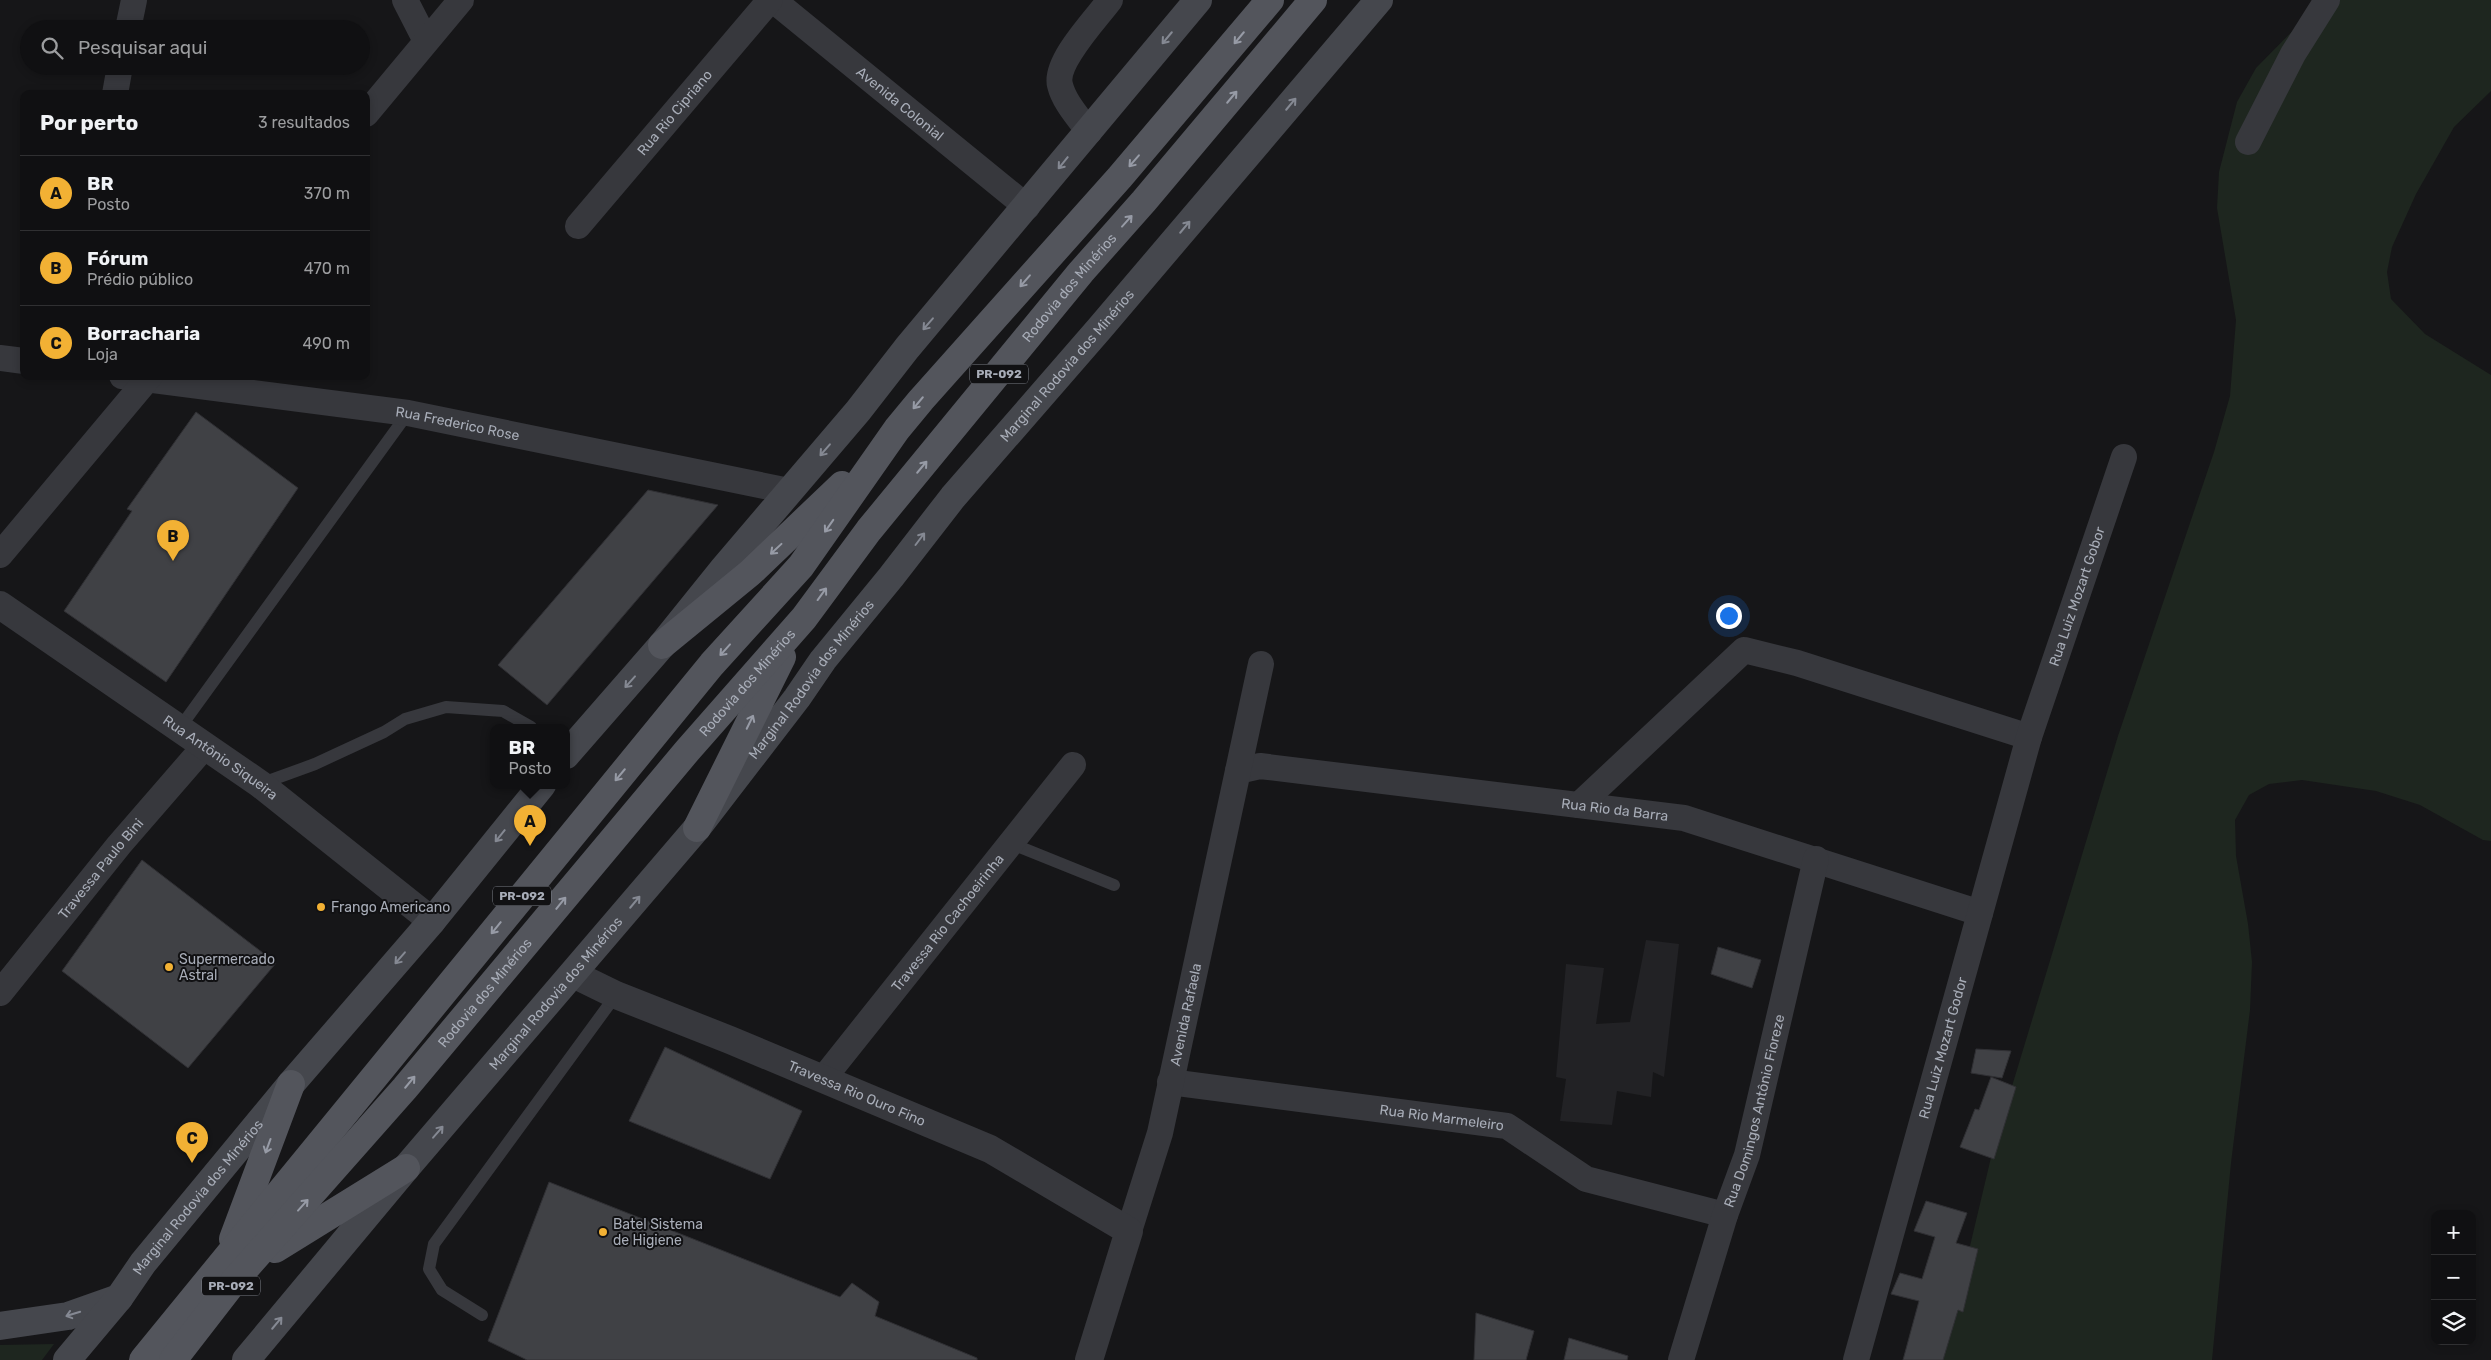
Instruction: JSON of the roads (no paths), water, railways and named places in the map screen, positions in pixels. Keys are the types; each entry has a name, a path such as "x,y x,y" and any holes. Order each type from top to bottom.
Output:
{"main road":[{"path":"570,748 662,645 1198,0"},
{"name":"PR-092","path":"143,1360 712,664 801,566 897,429 1057,244 1180,108 1270,0"},
{"name":"Rodovia dos Minérios","path":"172,1360 236,1280 405,1088 681,758 799,623 869,530 1081,272 1313,0"},
{"name":"Marginal Rodovia dos Minérios","path":"246,1360 406,1168 697,828 797,698 822,660 891,577 953,497 1100,328 1379,0"},
{"path":"662,645 750,573 825,503 897,429"},
{"path":"697,828 799,623"},
{"name":"Marginal Rodovia dos Minérios","path":"67,1360 119,1298 143,1263 291,1084 432,921 539,789"},
{"path":"226,1259 291,1084"},
{"path":"252,1263 406,1168"},
{"path":"0,1326 14,1326 68,1316 119,1298"}],"street":[{"path":"130,20 134,0"},
{"path":"405,0 426,41"},
{"path":"370,109 461,0"},
{"name":"Avenida Colonial","path":"771,0 1027,207"},
{"name":"Rua Rio Cipriano","path":"578,226 771,0"},
{"path":"1089,132 1073,111 1060,84 1064,60 1110,0"},
{"path":"2248,142 2293,54 2327,0"},
{"path":"116,90 118,75"},
{"path":"0,358 20,360"},
{"path":"0,555 138,380"},
{"name":"Rua Frederico Rose","path":"155,380 408,413 789,491"},
{"name":"Rua Luiz Mozart Gobor","path":"2029,737 2124,457"},
{"name":"Rua Antônio Siqueira","path":"0,605 260,784 432,921"},
{"path":"1578,805 1744,650 1797,663 2029,737"},
{"name":"Avenida Rafaela","path":"1088,1360 1160,1133 1261,664"},
{"name":"Rua Luiz Mozart Godor","path":"1856,1360 2029,737"},
{"name":"Travessa Paulo Bini","path":"0,993 119,845 204,747"},
{"name":"Travessa Rio Cachoeirinha","path":"823,1079 1072,765"},
{"name":"Rua Rio da Barra","path":"1238,771 1260,766 1684,818 1816,858 1980,913"},
{"name":"Rua Domingos Antônio Fioreze","path":"1681,1360 1725,1215 1747,1155 1816,858"},
{"name":"Travessa Rio Ouro Fino","path":"573,974 616,996 823,1079 990,1149 1129,1231"},
{"name":"Rua Rio Marmeleiro","path":"1170,1082 1507,1126 1586,1178 1725,1215"}],"lane":[{"path":"179,730 408,413"},
{"path":"260,784 316,764 384,732 405,719 446,707 503,711 526,724"},
{"path":"1010,843 1114,885"},
{"path":"482,1315 442,1290 430,1269 434,1244 616,996"}],"place":[{"name":"Fórum","path":"173,561"},
{"name":"BR","path":"530,846"},
{"name":"Frango Americano","path":"321,907"},
{"name":"Supermercado Astral","path":"169,967"},
{"name":"Borracharia","path":"192,1163"},
{"name":"Batel Sistema de Higiene","path":"603,1232"}]}
